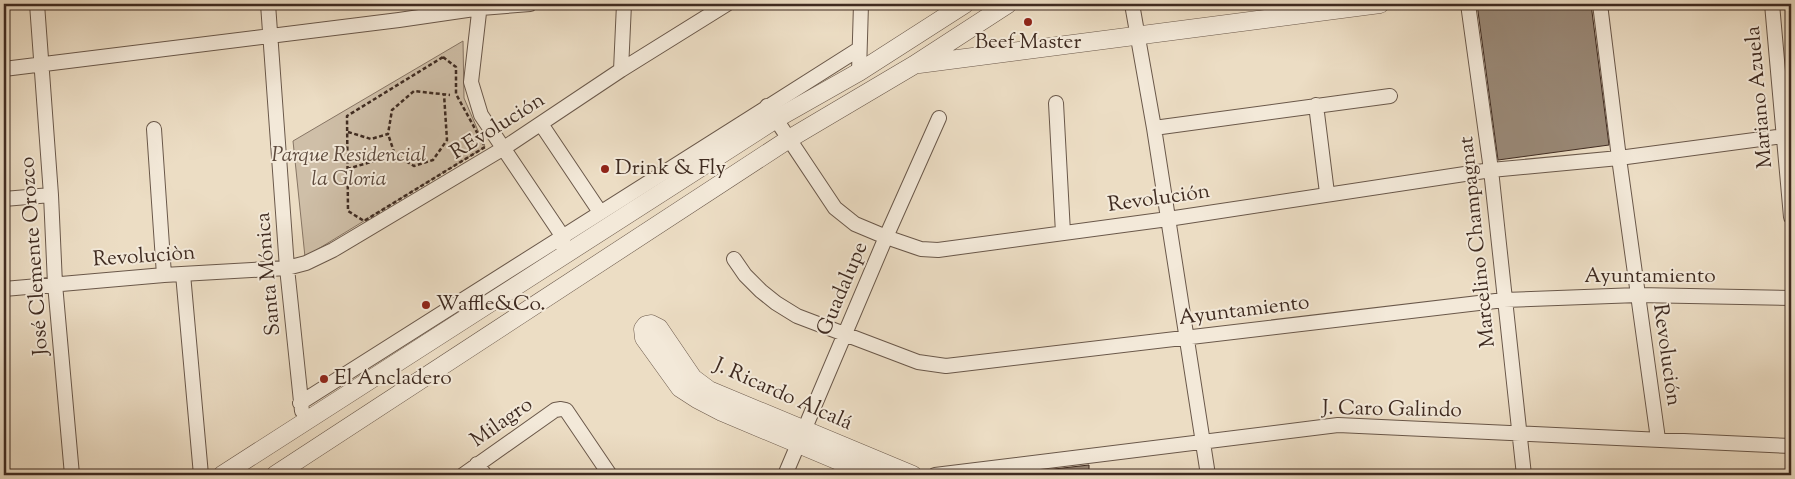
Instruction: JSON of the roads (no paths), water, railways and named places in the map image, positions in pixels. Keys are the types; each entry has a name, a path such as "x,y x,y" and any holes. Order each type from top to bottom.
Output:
{"street":[{"name":"José Clemente Orozco","path":"37,4 51,195 55,284 72,475"},
{"name":"Santa Mónica","path":"268,4 287,268 303,422"},
{"path":"4,69 399,20 480,6 530,4"},
{"path":"621,70 624,4"},
{"name":"REvolución","path":"287,268 306,263 332,250 504,148 621,70 727,4"},
{"path":"859,72 861,4"},
{"path":"300,403 600,212 772,112 859,72 965,4"},
{"path":"275,475 789,139 914,65 1008,4"},
{"path":"1132,4 1154,128 1208,475"},
{"path":"914,65 1138,34 1380,4"},
{"name":"Marcelino Champagnat","path":"1468,4 1491,170 1524,475"},
{"name":"Revolución","path":"1600,4 1619,158 1658,439"},
{"name":"Mariano Azuela","path":"1772,4 1788,135 1791,217"},
{"path":"480,6 471,82 481,115 563,237 562,256"},
{"path":"222,475 562,256 772,112 859,49"},
{"path":"1154,128 1390,96"},
{"path":"1056,103 1064,233"},
{"path":"1316,105 1327,193"},
{"name":"Revolución","path":"772,112 835,208 855,224 886,237 921,249 938,250 1491,170 1619,158 1788,135"},
{"name":"Guadalupe","path":"785,475 846,336 886,237 939,118"},
{"path":"542,124 600,212"},
{"path":"154,129 164,276"},
{"path":"4,199 51,195"},
{"name":"Ayuntamiento","path":"734,259 746,275 776,304 798,316 918,362 946,366 1504,300 1638,295 1791,298"},
{"name":"Revoluciòn","path":"4,289 183,274 287,268"},
{"path":"183,274 201,475"},
{"name":"J. Ricardo Alcalá","path":"872,475 801,437 709,390 694,378 659,328 651,324 646,325 643,329 644,338 680,388 722,412 801,437 913,475"},
{"name":"Milagro","path":"463,475 481,470 555,410 561,408 566,410 610,475"},
{"name":"J. Caro Galindo","path":"935,475 1338,425 1791,446"}],"place":[{"name":"Beef Master","path":"1028,22"},
{"name":"Drink & Fly","path":"605,169"},
{"name":"Waffle&Co.","path":"426,305"},
{"name":"El Ancladero","path":"324,379"}],"park label":[{"name":"Parque Residencial la Gloria","path":"349,168"}]}
